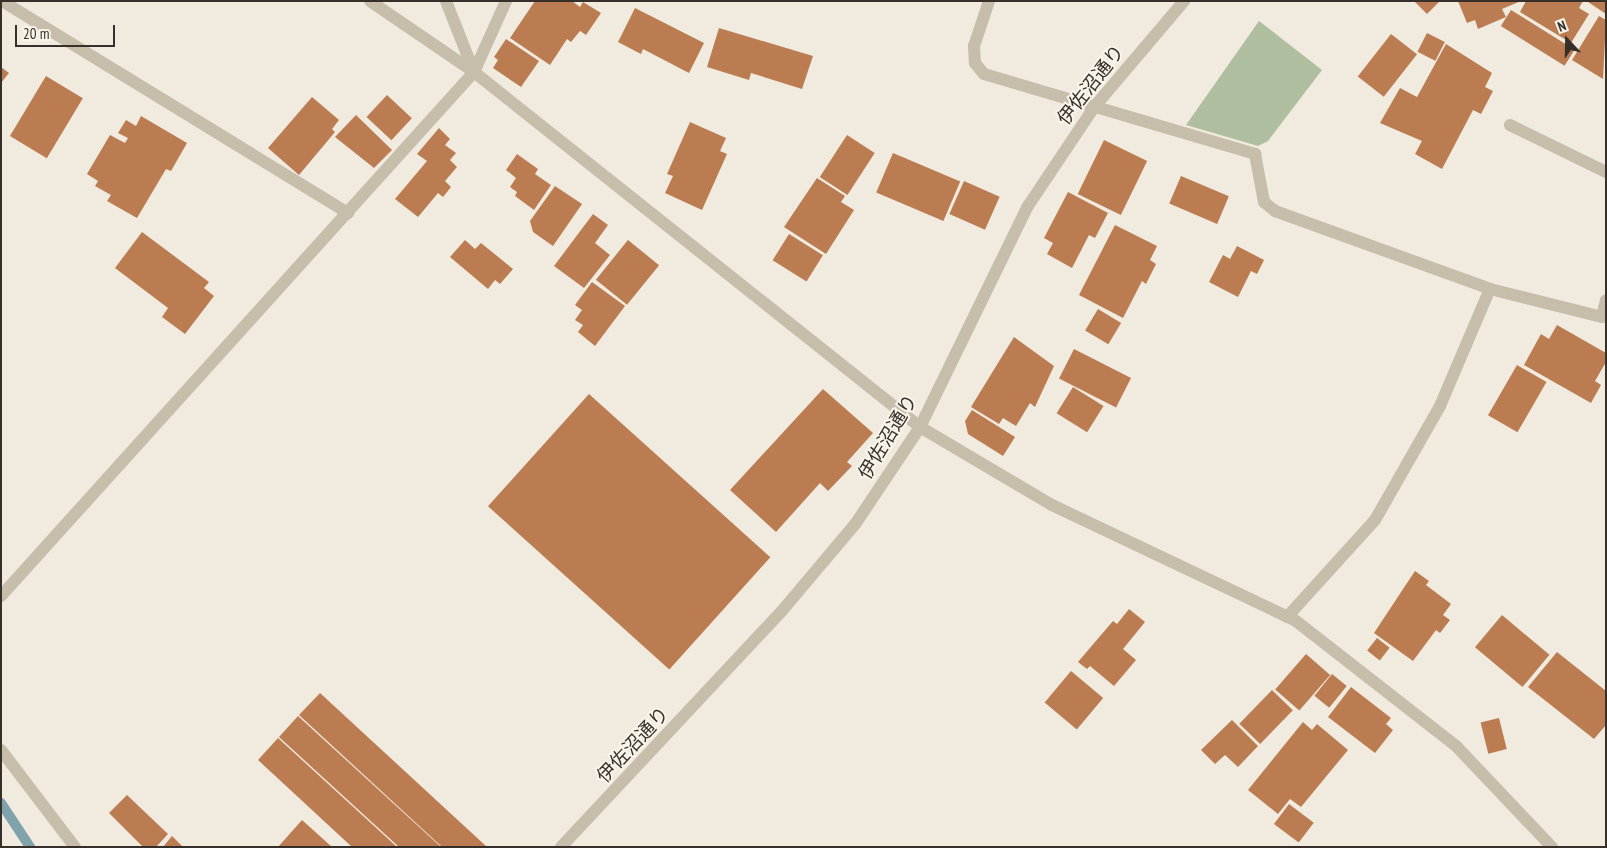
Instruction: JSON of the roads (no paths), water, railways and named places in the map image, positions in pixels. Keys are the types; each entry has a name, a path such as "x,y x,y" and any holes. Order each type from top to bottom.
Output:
{"street":[{"path":"2,1 348,213"},
{"path":"370,1 474,72 920,427 1052,505 1288,617 1456,747 1552,847"},
{"path":"446,1 474,72"},
{"path":"1,596 474,72 506,1"},
{"path":"989,1 974,46 975,63 984,74 1255,154 1264,202 1275,211 1490,289 1604,318 1606,300"},
{"name":"伊佐沼通り","path":"561,847 781,612 856,523 920,427 1028,206 1095,106 1184,1"},
{"path":"1510,126 1606,172"},
{"path":"1288,617 1375,520 1440,406 1490,289"},
{"path":"1,750 75,847"}],"waterway":[{"path":"1,803 30,847"}]}
